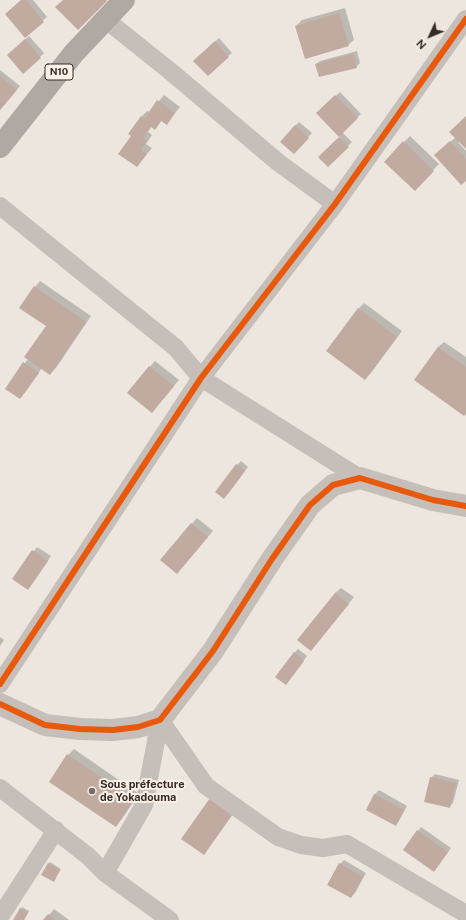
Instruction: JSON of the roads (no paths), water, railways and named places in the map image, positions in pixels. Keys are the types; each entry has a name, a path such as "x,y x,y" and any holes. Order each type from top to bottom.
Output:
{"highway":[{"name":"N10","path":"0,147 74,53 124,0"}],"street":[{"path":"105,19 170,71 279,163 335,204"},
{"path":"0,684 201,378 335,204 466,19"},
{"path":"0,206 176,348 201,378 360,478 433,500 466,506"},
{"path":"105,873 144,806 160,720 213,651 272,559 310,505 332,485 360,478"},
{"path":"0,704 45,725 80,729 113,730 138,727 160,720"},
{"path":"160,720 206,786 278,837 301,845 323,848 347,844 466,914"},
{"path":"0,788 56,830 88,856 105,873 170,920"},
{"path":"0,917 38,861 56,830"}],"place":[{"name":"Sous préfecture de Yokadouma","path":"92,791"}]}
